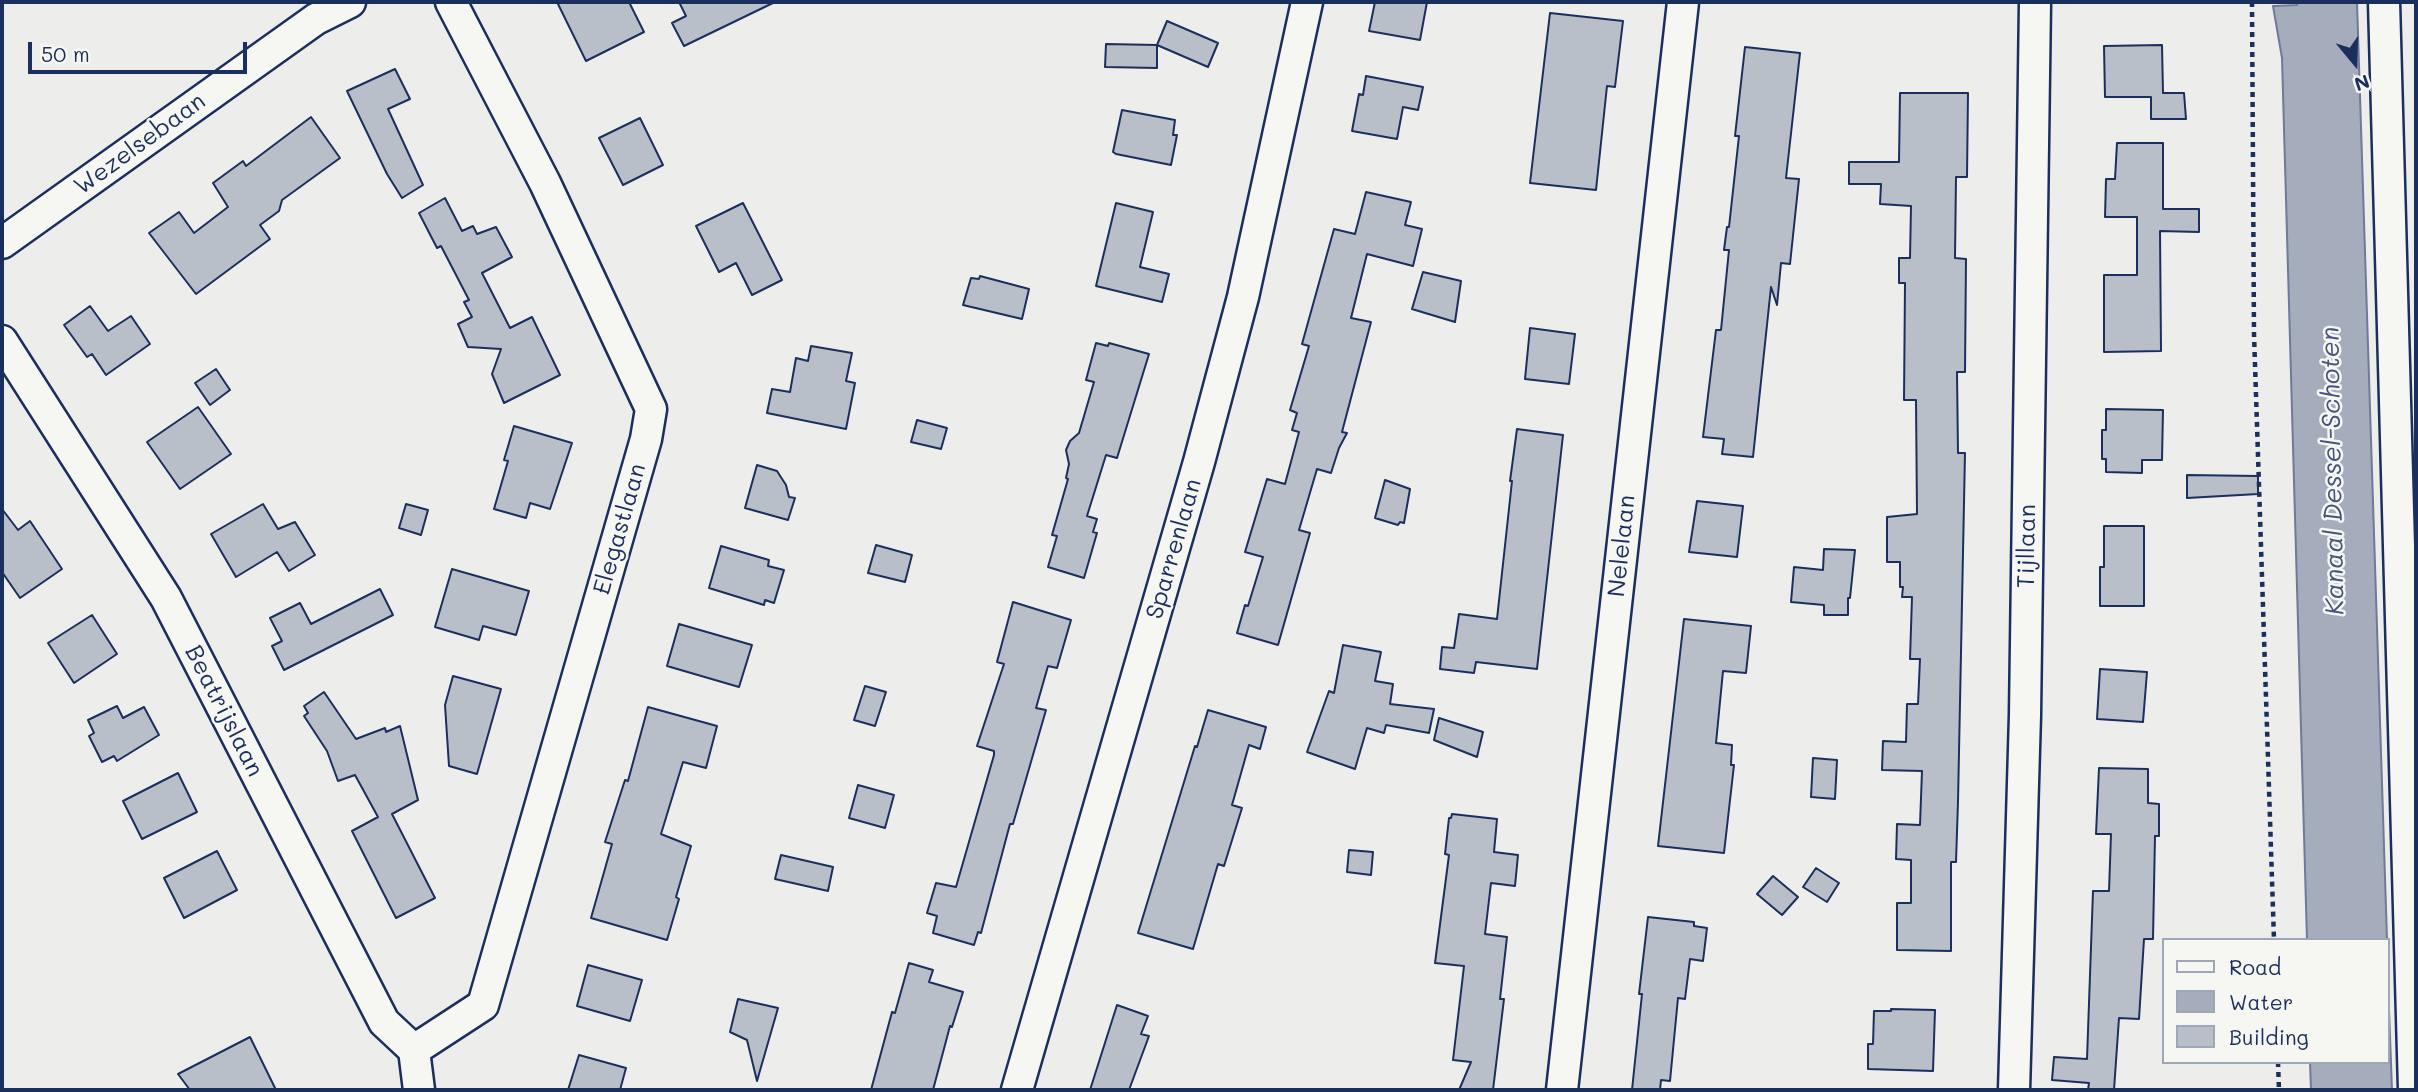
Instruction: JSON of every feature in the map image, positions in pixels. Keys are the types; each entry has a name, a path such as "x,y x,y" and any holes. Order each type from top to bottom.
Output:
{"street":[{"name":"Wezelsebaan","path":"2,243 316,19 350,2"},
{"name":"Elegastlaan","path":"414,1050 483,1005 642,452 651,409 545,183 450,2"},
{"name":"Sparrenlaan","path":"1017,1090 1199,462 1240,310 1307,2"},
{"name":"Nelelaan","path":"1562,1090 1683,2"},
{"name":"Tijllaan","path":"2014,1090 2025,715 2035,2"},
{"path":"2384,2 2414,1090"},
{"name":"Beatrijslaan","path":"2,341 166,598 384,1022 414,1050"},
{"path":"414,1050 419,1090"}],"path":[{"path":"2252,2 2254,334 2274,938"},
{"path":"2278,1064 2279,1090"}],"water":[{"name":"Kanaal Dessel-Schoten","path":"2297,2 2357,2 2387,938 2307,938 2282,58 2273,6 2297,5"},
{"path":"2390,1036 2392,1090 2311,1090 2310,1064 2390,1064"}],"building":[{"path":"557,2 629,2 644,32 586,61"},
{"path":"679,2 775,2 684,46 672,23 686,16"},
{"path":"1375,2 1427,2 1420,40 1369,31"},
{"path":"1550,13 1623,21 1615,87 1607,86 1596,190 1530,183"},
{"path":"1167,21 1218,43 1208,67 1157,45"},
{"path":"1106,44 1157,45 1157,68 1105,67"},
{"path":"2162,45 2163,93 2184,93 2186,119 2151,119 2151,97 2105,97 2104,46"},
{"path":"1745,47 1800,53 1786,178 1799,179 1790,264 1781,263 1777,305 1771,287 1753,457 1722,454 1724,439 1703,437 1716,330 1721,330 1729,250 1724,250 1739,136 1735,136"},
{"path":"395,69 410,99 388,109 423,185 402,198 387,174 347,91"},
{"path":"1366,76 1423,87 1418,110 1403,107 1397,139 1352,131 1359,94 1363,95"},
{"path":"1900,93 1968,93 1967,177 1956,177 1955,258 1966,259 1965,372 1957,372 1958,453 1965,453 1958,802 1956,862 1951,862 1951,951 1897,950 1897,903 1911,903 1911,860 1896,859 1897,824 1920,825 1922,771 1882,770 1883,741 1906,742 1907,704 1918,704 1920,659 1910,659 1912,597 1902,597 1900,562 1887,562 1887,517 1917,514 1916,400 1904,400 1905,283 1899,283 1899,258 1910,258 1911,206 1880,204 1881,184 1849,184 1849,162 1899,162"},
{"path":"1122,110 1175,120 1173,135 1177,135 1171,165 1113,152"},
{"path":"311,117 340,158 282,200 279,211 260,225 270,239 196,294 149,233 179,212 194,233 228,207 213,183 243,161 246,166"},
{"path":"640,118 663,165 623,185 599,138"},
{"path":"2117,143 2163,143 2163,209 2199,209 2199,232 2160,231 2161,351 2104,352 2104,275 2137,275 2137,217 2105,217 2106,179 2115,179"},
{"path":"1366,192 1411,202 1405,225 1422,229 1413,266 1367,254 1351,318 1371,322 1342,432 1347,433 1331,473 1317,469 1299,530 1310,533 1278,645 1237,633 1263,557 1245,552 1267,479 1285,484 1299,432 1292,430 1297,413 1290,410 1309,346 1302,344 1334,229 1355,234"},
{"path":"445,198 462,231 473,226 477,234 496,227 512,257 482,273 510,328 532,317 560,375 504,403 492,374 501,349 468,347 458,324 472,317 464,302 469,300 441,246 437,248 419,213"},
{"path":"743,203 782,280 752,295 736,263 719,272 696,226"},
{"path":"1116,203 1153,212 1140,267 1169,274 1162,302 1096,286"},
{"path":"1423,272 1461,281 1455,322 1412,309"},
{"path":"980,276 1029,289 1022,319 963,305 971,278 979,279"},
{"path":"90,306 108,331 131,316 150,344 106,375 92,354 87,357 64,325"},
{"path":"1530,328 1575,334 1569,384 1525,379"},
{"path":"1096,343 1108,346 1109,343 1149,354 1117,458 1106,455 1087,516 1097,519 1093,532 1097,533 1084,578 1048,567 1057,536 1052,535 1068,479 1066,450 1070,441 1079,433 1094,382 1086,380"},
{"path":"811,346 852,353 846,381 855,383 846,429 767,413 772,389 790,392 796,358 808,361"},
{"path":"216,369 230,390 210,405 195,383"},
{"path":"198,407 231,454 180,489 147,442"},
{"path":"2106,409 2163,410 2162,460 2142,460 2142,473 2106,472 2106,459 2102,459 2102,430 2106,430"},
{"path":"917,420 947,428 941,449 911,442"},
{"path":"514,426 572,443 550,509 530,503 526,518 494,509 508,461 504,460"},
{"path":"1517,429 1563,435 1537,669 1476,662 1474,673 1440,669 1442,647 1454,648 1459,614 1497,619"},
{"path":"757,465 777,471 786,485 789,497 795,498 788,520 745,508"},
{"path":"2187,475 2258,476 2258,494 2187,498"},
{"path":"1385,480 1410,489 1404,523 1400,522 1398,525 1375,518"},
{"path":"1697,501 1743,506 1737,557 1689,552"},
{"path":"263,504 278,529 295,522 315,555 289,571 277,552 236,577 211,534"},
{"path":"406,504 428,510 421,535 399,528"},
{"path":"2,509 18,530 30,521 62,569 20,598 2,572"},
{"path":"2104,526 2144,526 2144,606 2100,606"},
{"path":"876,545 912,555 905,582 868,573"},
{"path":"721,546 769,560 768,566 784,570 774,603 765,600 764,605 709,588"},
{"path":"1824,549 1855,550 1848,615 1824,615 1824,605 1791,602 1794,567 1823,570"},
{"path":"452,569 529,591 516,635 483,626 479,640 435,627"},
{"path":"380,589 393,615 284,670 272,646 282,641 270,618 300,603 311,624"},
{"path":"1013,602 1071,620 1057,668 1048,666 1036,708 1046,710 1013,824 1010,824 981,933 978,932 974,945 933,933 937,916 927,913 936,883 956,887 994,755 994,751 977,746 1004,664 997,662"},
{"path":"92,615 117,654 74,683 48,643"},
{"path":"1684,619 1751,626 1746,673 1723,671 1716,743 1732,745 1731,765 1734,765 1724,853 1658,846"},
{"path":"679,624 752,645 739,687 667,666"},
{"path":"1343,645 1381,652 1375,681 1393,684 1390,704 1434,709 1429,733 1386,725 1384,733 1367,728 1355,769 1307,752 1329,691 1334,693"},
{"path":"2100,669 2147,672 2143,722 2097,719"},
{"path":"453,676 501,689 477,774 449,766 445,705"},
{"path":"865,686 886,692 875,726 854,720"},
{"path":"324,692 356,739 385,728 386,732 400,726 418,800 392,814 435,898 396,918 352,831 378,817 355,775 338,781 327,751 304,716 308,713 304,706"},
{"path":"117,706 123,718 144,707 159,735 117,761 114,756 102,762 89,736 94,733 88,720"},
{"path":"648,707 717,726 706,768 683,762 661,834 691,846 667,940 591,918 612,844 605,842 625,780 628,781"},
{"path":"1208,710 1266,727 1260,749 1249,745 1232,805 1242,808 1224,866 1218,864 1193,949 1138,933"},
{"path":"1439,718 1483,732 1477,757 1434,740"},
{"path":"1813,758 1837,760 1835,799 1811,797"},
{"path":"2099,768 2148,769 2148,803 2159,804 2159,836 2155,836 2153,939 2144,939 2139,1019 2119,1018 2114,1090 2088,1090 2089,1083 2052,1080 2054,1057 2087,1059 2093,891 2109,891 2111,834 2096,834"},
{"path":"178,773 197,812 142,839 123,801"},
{"path":"858,785 894,795 885,828 849,818"},
{"path":"1452,814 1497,819 1494,852 1518,855 1515,886 1491,883 1485,934 1507,937 1500,999 1504,999 1493,1090 1459,1090 1471,1062 1453,1060 1464,966 1435,963 1449,855 1445,854 1449,818"},
{"path":"1349,850 1373,852 1371,875 1347,872"},
{"path":"217,851 237,890 184,918 164,878"},
{"path":"781,855 833,867 828,891 775,879"},
{"path":"1816,868 1839,883 1827,902 1803,887"},
{"path":"1773,876 1798,897 1782,915 1757,894"},
{"path":"1648,917 1694,922 1694,926 1707,928 1703,961 1690,959 1685,999 1678,998 1670,1081 1661,1080 1660,1090 1632,1090 1642,994 1639,994"},
{"path":"909,963 933,970 929,982 963,992 952,1027 950,1026 933,1090 871,1090 892,1012 895,1013"},
{"path":"588,965 642,980 630,1021 577,1006"},
{"path":"738,999 778,1008 757,1081 747,1040 730,1032"},
{"path":"1117,1005 1148,1016 1141,1034 1149,1036 1129,1090 1090,1090"},
{"path":"1935,1010 1933,1071 1868,1069 1868,1044 1873,1044 1874,1011"},
{"path":"250,1037 276,1090 190,1090 178,1074"},
{"path":"579,1055 626,1068 620,1090 568,1090"}]}
